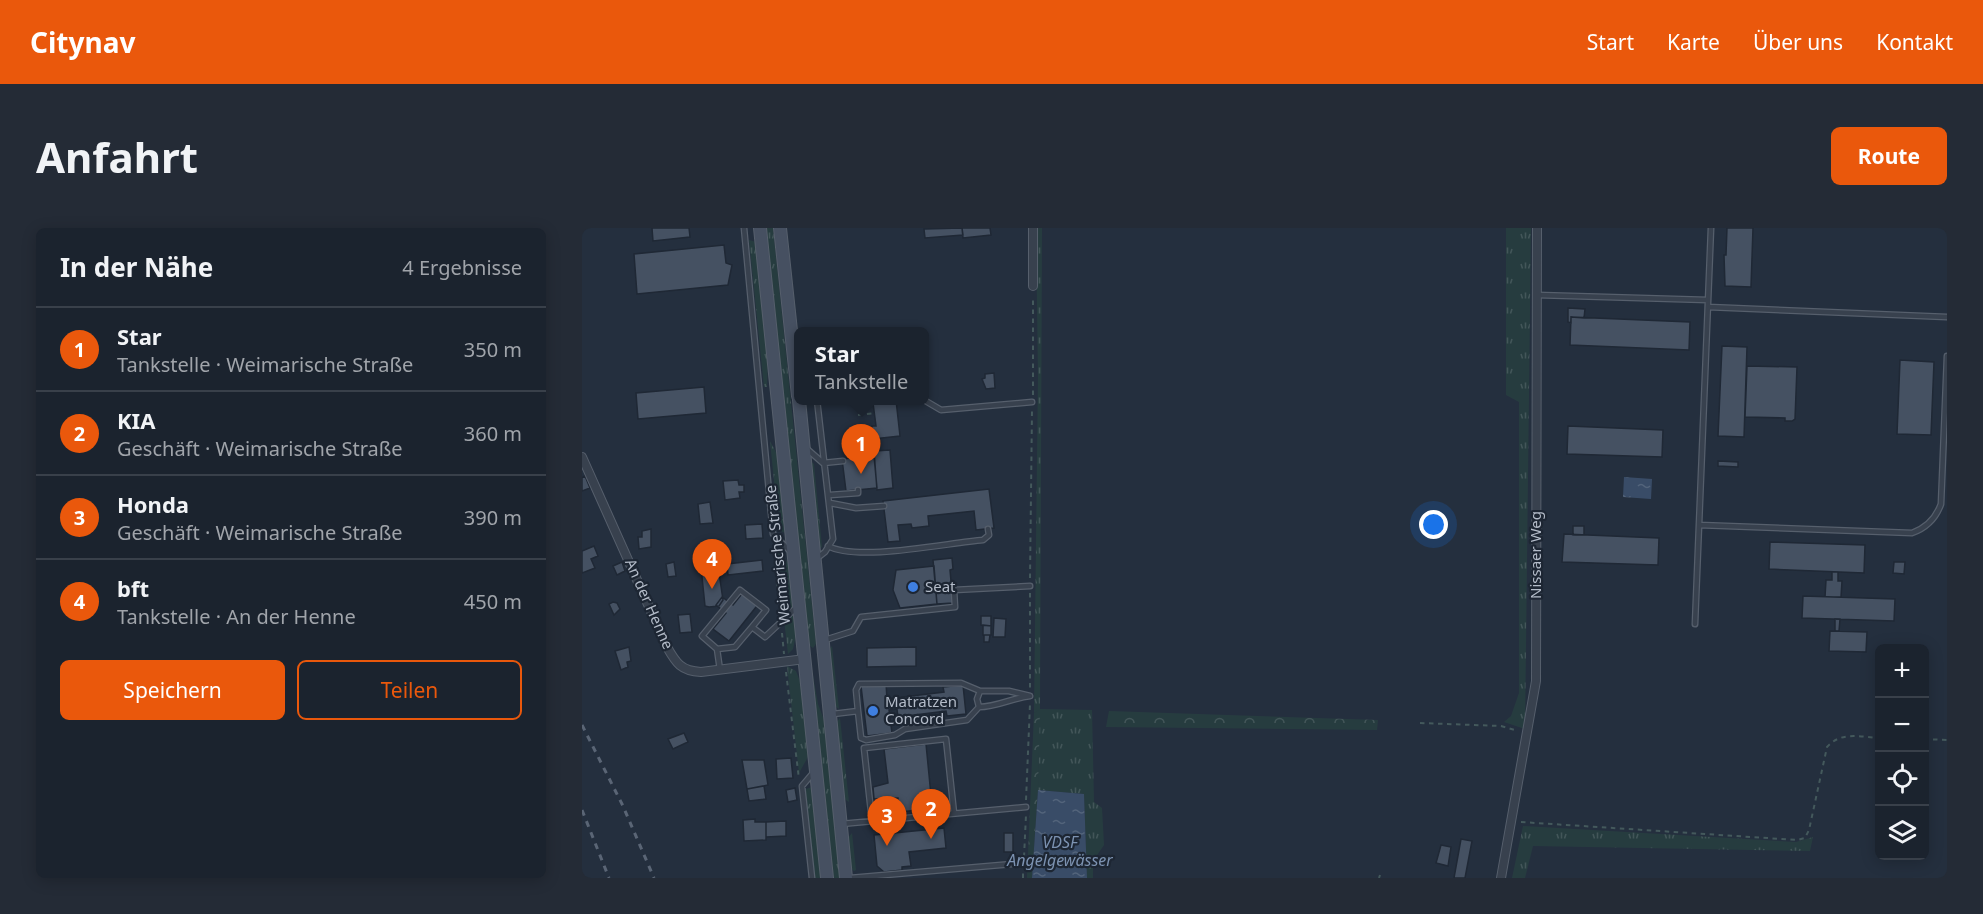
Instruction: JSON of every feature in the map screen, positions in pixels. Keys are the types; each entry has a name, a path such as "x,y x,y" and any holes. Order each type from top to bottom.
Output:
{"main road":[{"name":"Weimarische Straße","path":"760,228 827,878"},
{"path":"780,228 794,348"},
{"path":"800,405 813,560 848,878"},
{"path":"805,659 824,657"}],"street":[{"path":"1033,228 1033,286"},
{"name":"Nissaer Weg","path":"1501,878 1529,734 1536,681 1537,228"},
{"name":"An der Henne","path":"582,458 667,647 678,665 687,672 805,659"}],"lane":[{"path":"744,228 773,534 793,553"},
{"path":"1695,624 1711,228"},
{"path":"1537,295 1708,300"},
{"path":"1707,307 1947,317"},
{"path":"1699,525 1912,533 1921,529 1938,512 1942,495 1947,356"},
{"path":"929,403 941,410 1032,402"},
{"path":"813,560 833,539 830,495 823,463 817,405"},
{"path":"803,445 823,463 843,461"},
{"path":"830,495 858,493 858,490"},
{"path":"830,503 856,508 884,506"},
{"path":"1938,512 1947,512"},
{"path":"828,546 839,552 888,550 983,540 989,535 988,529"},
{"path":"822,640 853,631 861,617 955,607 954,590 1030,586"},
{"path":"717,649 735,647 766,610 740,590 702,636 717,649 720,670"},
{"path":"752,627 765,637 799,605"},
{"path":"962,683 980,691 1009,691 1030,696 1020,697 1006,704 979,707 967,720 905,729 895,735 866,741 861,738 855,690 859,684 962,683"},
{"path":"979,707 977,699 980,691"},
{"path":"830,715 858,711"},
{"path":"872,821 864,748 946,739 954,813"},
{"path":"812,878 802,786 816,768"},
{"path":"842,824 1026,807"},
{"path":"848,878 1024,863"}],"path":[{"path":"858,415 874,413"},
{"path":"1420,723 1501,726 1529,734"},
{"path":"1512,822 1797,840 1805,838 1809,830 1827,747 1834,739 1843,736 1875,738"},
{"path":"1929,740 1947,740"}],"green space":[{"path":"766,228 773,228 816,644 813,648 809,645"},
{"path":"1036,228 1042,228 1040,709 1092,710 1094,802 1102,808 1104,845 1093,861 1093,878 1087,878 1084,794 1038,790 1039,710 1034,713 1038,377"},
{"path":"1506,228 1531,228 1525,729 1504,722 1511,716 1519,693 1519,402 1506,395"},
{"path":"749,240 756,242 768,358 767,387 764,387"},
{"path":"770,441 778,456 785,533 779,530"},
{"path":"808,459 814,464 822,547 817,550"},
{"path":"776,549 789,564 796,635 793,649 788,654"},
{"path":"832,646 839,709 834,705 828,651"},
{"path":"787,666 796,671 801,684 809,755 799,773"},
{"path":"812,670 818,704 824,720 840,878 833,878"},
{"path":"1040,709 1038,790 1032,878 1027,878 1034,713"},
{"path":"1109,711 1378,720 1377,730 1106,727"},
{"path":"840,718 849,802 843,798 836,723"},
{"path":"812,787 822,878 815,878 805,794 806,789"},
{"path":"1523,826 1796,842 1813,837 1810,851 1533,846 1525,878 1512,878"},
{"path":"852,833 856,870 854,871 851,868 848,838"}],"water":[{"path":"1624,477 1652,479 1651,499 1623,497"},
{"name":"VDSF Angelgewässer","path":"1038,790 1084,794 1087,878 1032,878"}],"building":[{"path":"652,228 689,228 690,237 653,241"},
{"path":"962,228 963,235 925,238 924,229"},
{"path":"962,228 990,228 991,235 963,238"},
{"path":"1727,228 1753,228 1751,287 1725,286 1724,255 1726,255"},
{"path":"724,245 726,263 732,265 728,285 637,294 634,254"},
{"path":"1568,308 1585,309 1584,318 1571,317 1571,323 1568,322"},
{"path":"1571,317 1690,322 1689,350 1570,345"},
{"path":"1722,346 1747,347 1744,437 1718,436"},
{"path":"1900,360 1934,362 1931,435 1897,434"},
{"path":"1747,366 1797,367 1795,419 1785,421 1785,418 1745,417"},
{"path":"994,373 995,388 986,389 982,379 985,378 985,374"},
{"path":"704,387 706,413 638,419 636,393"},
{"path":"873,405 897,405 900,436 873,439 872,426 876,426"},
{"path":"1568,426 1663,430 1662,457 1567,454"},
{"path":"890,450 893,488 877,490 874,451"},
{"path":"874,456 877,488 846,491 842,459"},
{"path":"1718,461 1738,462 1738,467 1718,466"},
{"path":"585,476 590,488 582,491 582,478"},
{"path":"738,480 739,485 744,485 744,492 739,492 740,498 725,500 723,481"},
{"path":"989,489 994,528 976,530 974,511 928,516 929,526 912,528 911,524 898,525 900,541 888,542 883,501"},
{"path":"710,502 713,523 700,524 698,504"},
{"path":"762,524 763,538 746,539 745,525"},
{"path":"1573,526 1584,526 1584,535 1573,535"},
{"path":"651,529 651,547 639,549 638,537 642,537 642,531"},
{"path":"1564,534 1659,538 1658,565 1562,562"},
{"path":"1770,542 1865,545 1864,573 1769,569"},
{"path":"594,546 598,556 591,559 595,568 582,573 582,551"},
{"path":"952,558 953,569 950,570 953,603 937,604 933,560"},
{"path":"762,560 763,571 728,575 727,564"},
{"path":"622,562 625,571 617,575 613,566"},
{"path":"674,562 676,576 668,577 666,564"},
{"path":"1894,562 1905,562 1904,574 1893,573"},
{"path":"718,566 723,600 719,606 705,606 701,567"},
{"path":"934,566 937,604 900,608 893,590 896,570"},
{"path":"1832,572 1838,572 1838,581 1842,581 1841,597 1825,597 1826,580 1832,580"},
{"path":"745,590 760,602 729,641 713,629 726,613 716,605 722,597 733,605"},
{"path":"1803,596 1895,599 1894,621 1802,618"},
{"path":"617,603 620,609 614,615 609,604"},
{"path":"690,614 692,632 680,633 678,615"},
{"path":"981,616 991,616 991,626 981,625"},
{"path":"994,618 1006,619 1005,637 993,637"},
{"path":"1835,619 1840,619 1839,631 1835,631"},
{"path":"983,625 991,626 991,635 983,635"},
{"path":"1830,631 1867,632 1866,652 1829,651"},
{"path":"984,635 990,635 989,642 984,642"},
{"path":"629,647 631,661 627,662 628,667 621,670 615,651"},
{"path":"916,647 916,666 867,667 867,648"},
{"path":"886,683 887,699 944,692 943,687 963,685 966,714 947,716 946,711 898,717 897,709 889,710 892,733 867,736 861,686"},
{"path":"684,733 688,742 673,749 668,739"},
{"path":"926,744 931,795 936,794 937,808 900,812 898,798 874,799 873,787 888,783 884,749"},
{"path":"791,758 793,778 777,779 776,759"},
{"path":"742,760 764,760 768,785 747,789"},
{"path":"764,786 766,799 749,801 747,789"},
{"path":"795,788 797,800 788,802 786,790"},
{"path":"755,819 755,822 766,822 766,840 744,841 743,820"},
{"path":"786,821 786,836 766,837 766,822"},
{"path":"944,828 946,848 909,852 911,866 902,867 902,870 884,872 877,866 874,835"},
{"path":"1004,833 1013,833 1013,852 1004,852"},
{"path":"1461,839 1472,841 1465,878 1454,878"},
{"path":"1441,845 1451,847 1448,866 1436,863"}],"railway":[{"path":"582,725 623,806 654,878"},
{"path":"582,810 609,878"}],"place":[{"name":"Star","path":"861,474"},
{"name":"Seat","path":"913,587"},
{"name":"bft","path":"712,589"},
{"name":"Matratzen Concord","path":"873,711"},
{"name":"KIA","path":"931,839"},
{"name":"Honda","path":"887,846"}]}
